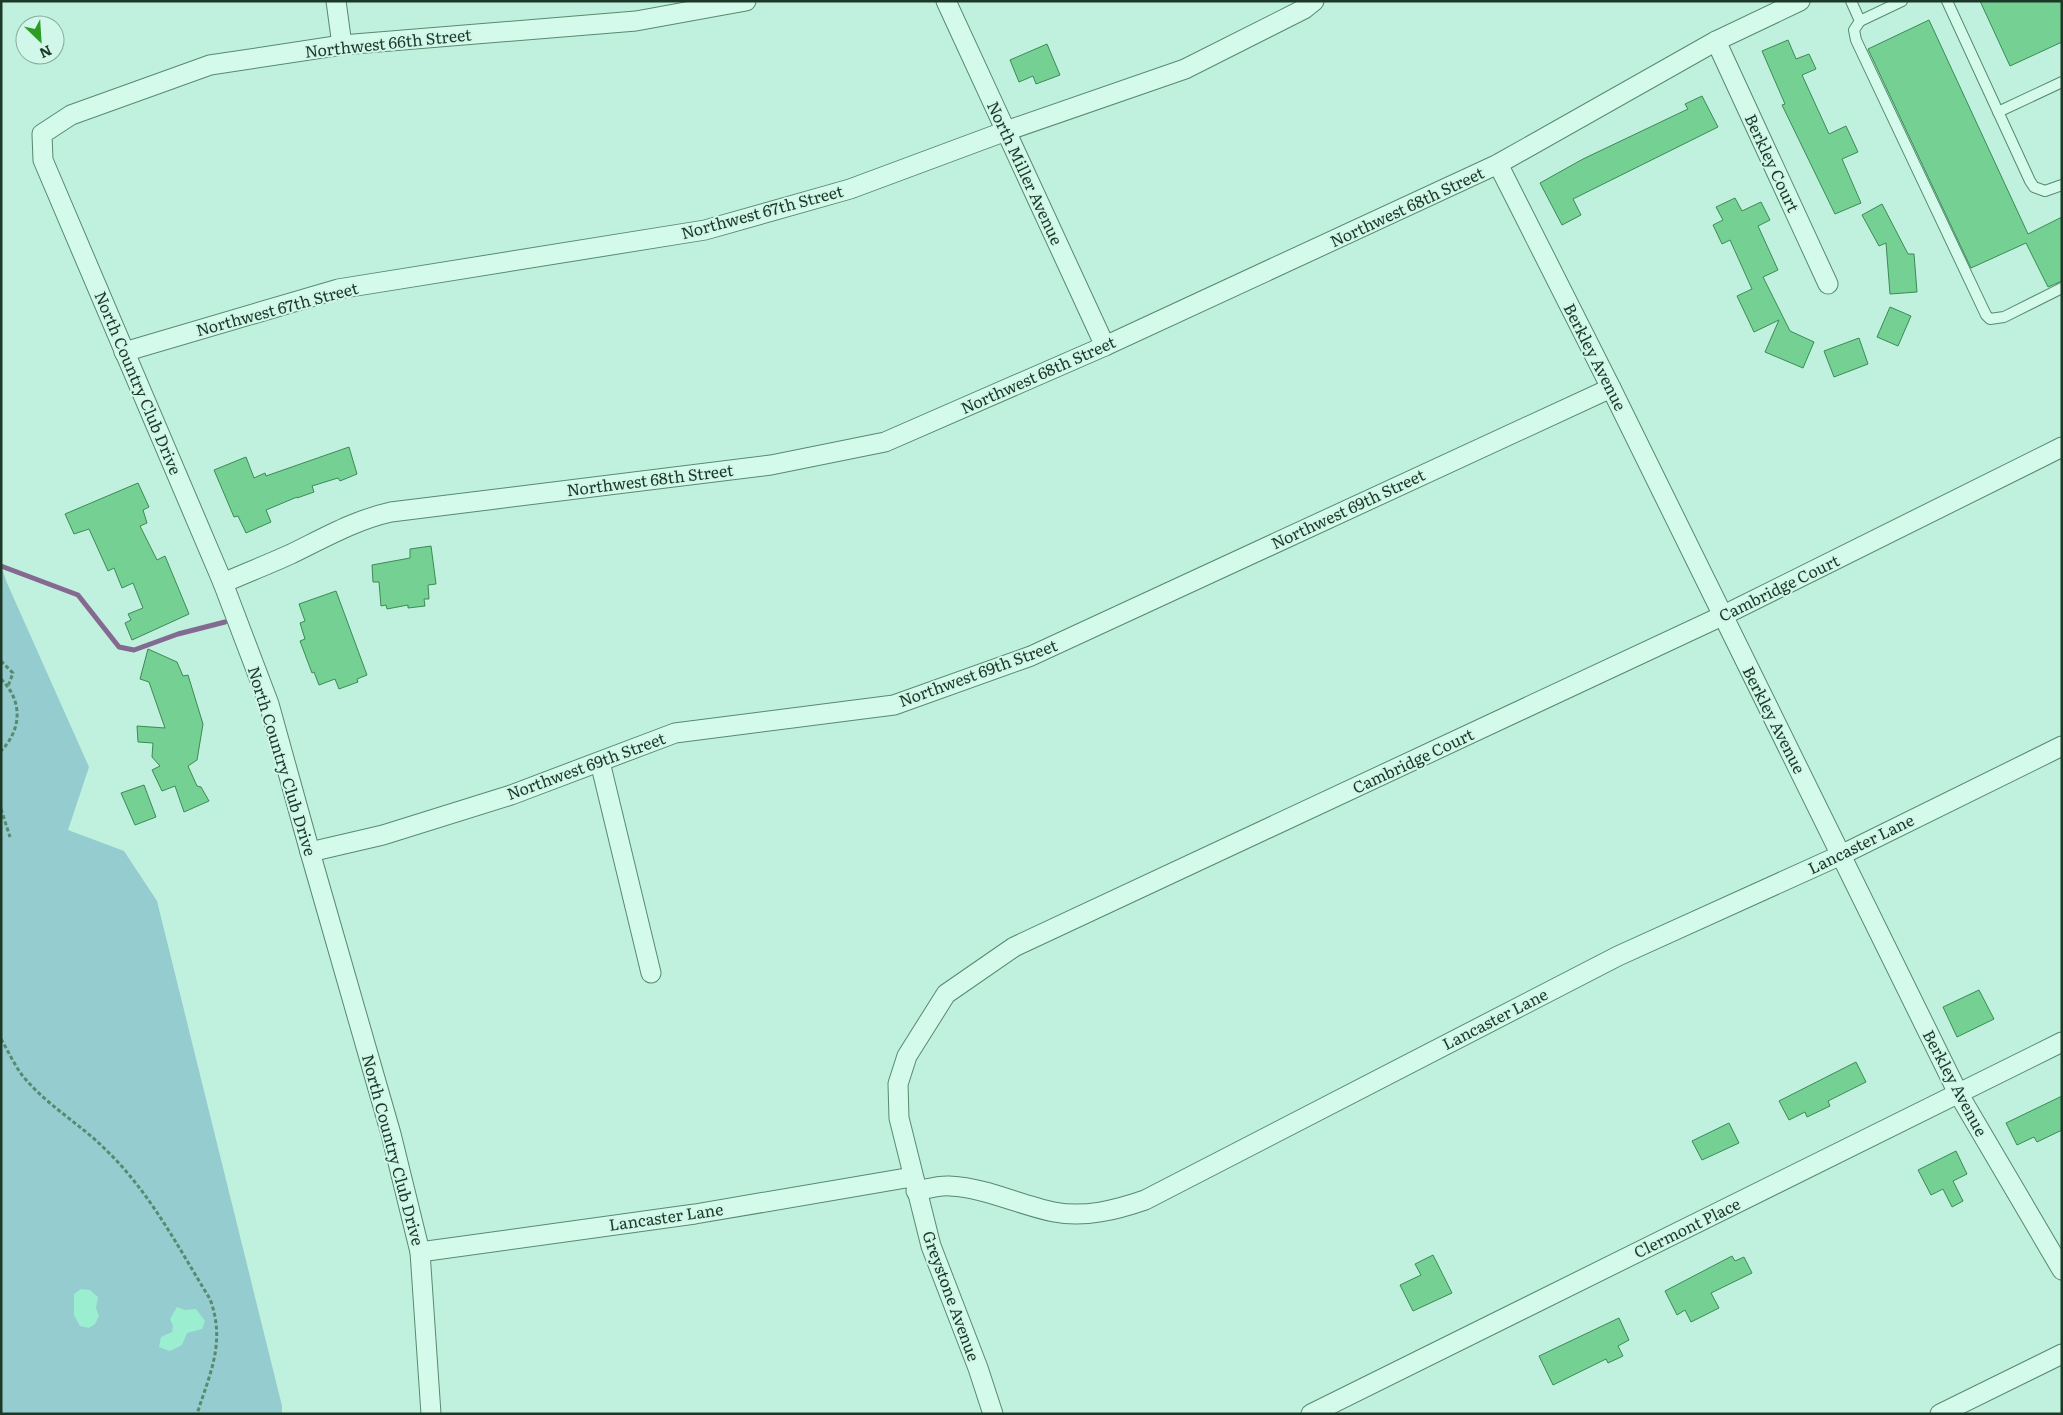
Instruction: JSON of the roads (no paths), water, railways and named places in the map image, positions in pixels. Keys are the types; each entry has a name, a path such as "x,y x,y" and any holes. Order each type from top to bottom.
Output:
{"street":[{"path":"336,1 342,45"},
{"name":"Northwest 66th Street","path":"42,134 71,115 210,65 342,45 636,21 746,1"},
{"name":"North Miller Avenue","path":"946,1 1105,346"},
{"name":"Northwest 67th Street","path":"124,352 338,289 706,230 850,189 1006,131 1185,69 1304,9 1314,1"},
{"name":"Northwest 68th Street","path":"224,583 291,554 349,525 390,512 771,465 886,442 1105,346 1498,164 1716,41 1800,1"},
{"name":"Berkley Court","path":"1716,41 1828,284"},
{"name":"North Country Club Drive","path":"42,134 43,160 224,583 269,704 391,1134 420,1252 431,1414"},
{"name":"Berkley Avenue","path":"1498,164 1611,388 1958,1094 2062,1270"},
{"name":"Northwest 69th Street","path":"310,852 383,835 511,795 675,733 894,704 1031,656 1611,388"},
{"name":"Cambridge Court","path":"914,1184 899,1118 898,1084 907,1056 946,994 1014,948 1722,616 2062,447"},
{"name":"Lancaster Lane","path":"420,1252 914,1184 981,1190 1055,1212 1083,1214 1116,1210 1145,1200 1618,956 1841,855 2062,746"},
{"path":"600,762 651,973"},
{"name":"Clermont Place","path":"1311,1414 2062,1042"},
{"name":"Greystone Avenue","path":"914,1184 931,1246 978,1368 993,1414"},
{"path":"1940,1414 2062,1354"}],"lane":[{"path":"1851,1 1860,21"},
{"path":"1902,1 1860,21 1854,30 1856,40 1986,315 1990,319 2004,317 2062,288"},
{"path":"1947,1 2034,187 2045,191 2062,185"},
{"path":"1998,112 2062,82"}],"waterway":[{"path":"1,566 78,595 119,647 134,650 178,634 225,622"}]}
